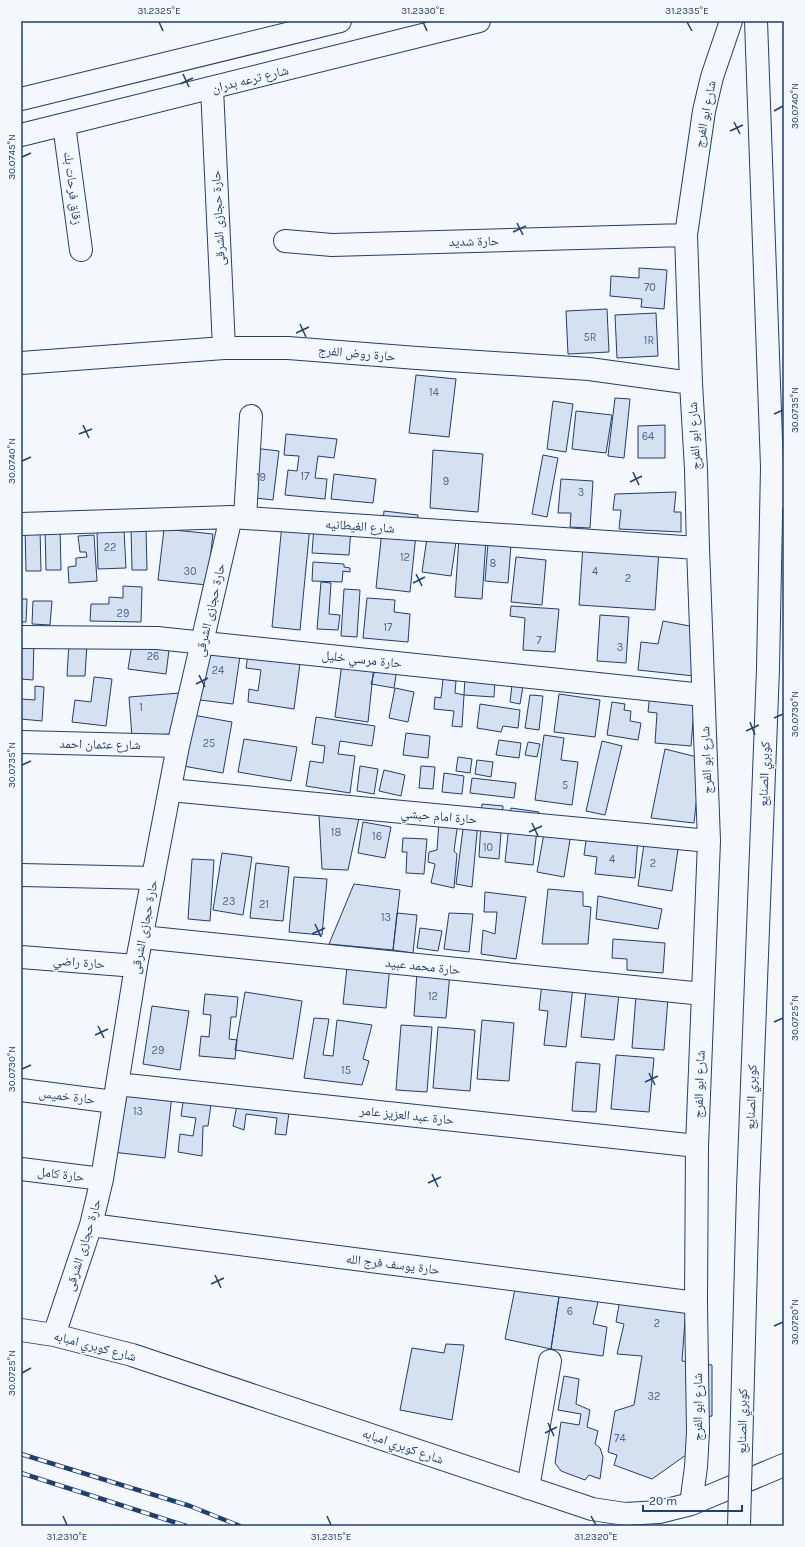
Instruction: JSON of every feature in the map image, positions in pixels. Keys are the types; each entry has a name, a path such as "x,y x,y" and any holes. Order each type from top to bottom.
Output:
{"street":[{"path":"21,99 340,21"},
{"name":"شارع ترعه بدران","path":"21,135 479,21"},
{"name":"شارع ابو الفرج","path":"691,1504 696,1467 698,1432 696,1303 697,1146 709,841 686,235 704,112 712,77 731,21"},
{"path":"756,21 772,467 784,497"},
{"name":"حارة حجازى الشرقى","path":"212,88 224,348"},
{"name":"زقاق فرحات بك","path":"64,125 81,250"},
{"name":"حارة شديد","path":"285,241 332,245 686,235"},
{"name":"حارة روض الفرج","path":"21,363 224,348 288,348 589,369 691,383"},
{"name":"حارة حجازى الشرقى","path":"54,1335 91,1225 102,1179 136,966 178,746 202,643 238,518 251,416"},
{"name":"كوبري الصنايع","path":"740,1526 748,1189 768,669 772,467"},
{"name":"شارع الغيطانيه","path":"21,524 238,518 698,548"},
{"name":"حارة مرسي خليل","path":"21,637 157,638 703,695"},
{"name":"شارع عثمان احمد","path":"21,742 178,746"},
{"name":"حارة امام حبشي","path":"170,790 709,841"},
{"path":"21,875 153,878"},
{"name":"حارة محمد عبيد","path":"142,937 703,994"},
{"name":"حارة راضي","path":"21,957 136,966"},
{"name":"حارة خميس","path":"21,1090 115,1093"},
{"name":"حارة عبد العزيز عامر","path":"115,1093 697,1146"},
{"name":"حارة كامل","path":"21,1169 102,1179"},
{"name":"حارة يوسف فرج الله","path":"91,1225 696,1303"},
{"name":"شارع كوبري امبابه","path":"21,1330 54,1335 93,1344 152,1362 592,1509 625,1514 659,1512 691,1504 784,1465"},
{"path":"528,1488 550,1361"}],"building":[{"path":"639,268 667,270 664,309 641,307 642,299 610,296 611,276 639,278"},
{"path":"607,309 609,352 568,354 566,311"},
{"path":"656,313 658,356 617,358 615,315"},
{"path":"416,375 456,379 449,437 409,433"},
{"path":"615,398 630,399 624,458 608,456"},
{"path":"553,401 573,404 566,452 547,449"},
{"path":"576,411 612,415 606,453 572,449"},
{"path":"665,425 665,458 638,458 638,426"},
{"path":"286,434 337,439 334,458 318,456 315,478 327,479 325,499 285,495 288,470 297,471 299,456 284,455"},
{"path":"245,447 279,451 273,500 238,496"},
{"path":"433,450 483,454 478,512 430,508"},
{"path":"543,455 558,458 547,517 532,514"},
{"path":"334,474 376,479 373,503 331,499"},
{"path":"561,479 593,481 590,528 570,527 571,513 558,513"},
{"path":"676,492 674,512 681,512 681,532 619,529 621,510 613,510 615,494"},
{"path":"384,511 418,515 410,592 376,588"},
{"path":"282,524 310,526 300,630 272,627"},
{"path":"60,526 61,570 46,570 45,527"},
{"path":"131,527 146,527 147,570 132,570"},
{"path":"314,527 351,529 349,555 312,553"},
{"path":"25,528 40,528 41,571 26,571"},
{"path":"164,529 213,534 207,585 158,580"},
{"path":"124,530 126,568 98,569 97,531"},
{"path":"94,535 97,581 69,583 68,567 76,566 76,558 87,557 86,552 80,552 78,536"},
{"path":"427,538 456,542 451,576 422,572"},
{"path":"459,538 486,540 482,599 455,597"},
{"path":"488,543 511,545 508,583 485,581"},
{"path":"583,545 659,550 655,610 579,605"},
{"path":"516,557 546,560 542,605 511,602"},
{"path":"313,562 344,564 344,567 350,568 350,572 343,571 342,582 312,581"},
{"path":"321,582 331,583 329,614 340,615 338,630 317,629"},
{"path":"123,586 142,587 141,622 90,621 91,604 109,604 109,597 123,598"},
{"path":"344,589 360,590 357,637 341,636"},
{"path":"367,598 395,600 394,612 410,614 408,642 363,638"},
{"path":"21,599 27,599 26,622 21,622"},
{"path":"33,601 52,601 50,625 32,624"},
{"path":"511,606 559,609 555,652 523,650 525,618 510,616"},
{"path":"600,615 629,617 626,663 597,661"},
{"path":"663,621 695,627 694,676 638,670 641,642 658,644"},
{"path":"133,638 170,642 166,674 128,669"},
{"path":"21,640 34,640 33,680 21,679"},
{"path":"69,642 87,643 85,676 67,676"},
{"path":"249,648 301,656 294,709 248,702 249,689 258,691 261,670 246,668"},
{"path":"207,651 240,656 233,704 200,700"},
{"path":"342,663 374,665 368,722 335,717"},
{"path":"376,666 397,669 394,688 371,684"},
{"path":"94,677 112,679 106,726 72,722 75,700 91,702"},
{"path":"465,677 495,679 494,697 464,695"},
{"path":"443,679 456,681 455,693 464,695 462,727 452,726 454,711 434,709 435,697 441,698"},
{"path":"512,685 523,686 520,704 510,702"},
{"path":"35,686 44,687 42,721 21,719 21,699 35,700"},
{"path":"395,688 414,692 408,722 389,718"},
{"path":"180,693 170,734 132,737 129,697"},
{"path":"650,693 695,697 691,746 655,743 657,713 648,712"},
{"path":"559,694 600,700 595,737 554,732"},
{"path":"530,695 543,696 539,730 525,728"},
{"path":"612,702 625,704 624,710 631,711 630,721 641,723 638,740 607,735"},
{"path":"480,704 520,710 518,728 503,726 501,732 477,728"},
{"path":"193,715 232,722 223,773 183,766"},
{"path":"316,717 375,726 372,746 340,741 338,754 355,756 350,793 306,786 310,761 323,763 325,746 312,744"},
{"path":"406,733 430,736 428,758 403,755"},
{"path":"544,735 564,738 561,760 578,762 572,805 535,800"},
{"path":"244,739 297,747 291,781 238,772"},
{"path":"499,740 521,743 519,758 496,755"},
{"path":"602,741 622,746 605,815 586,811"},
{"path":"528,742 540,744 537,757 525,755"},
{"path":"665,749 701,758 694,823 651,818"},
{"path":"458,757 472,759 470,773 456,771"},
{"path":"477,760 493,762 491,777 475,774"},
{"path":"360,766 378,769 374,794 357,791"},
{"path":"421,766 435,767 433,789 419,788"},
{"path":"384,770 405,775 401,796 379,791"},
{"path":"444,773 464,776 462,794 442,792"},
{"path":"472,778 516,783 514,798 470,793"},
{"path":"482,804 503,806 499,859 479,857"},
{"path":"511,808 539,812 533,865 505,862"},
{"path":"319,815 359,818 348,870 322,869"},
{"path":"547,817 573,821 564,877 537,872"},
{"path":"439,821 458,822 454,851 457,854 454,888 431,883 435,864 428,862 429,852 437,850"},
{"path":"464,821 478,822 472,887 456,884"},
{"path":"363,822 391,827 385,858 358,853"},
{"path":"587,834 638,838 635,878 595,874 597,857 584,855"},
{"path":"403,838 427,839 424,874 406,873 407,852 402,852"},
{"path":"644,844 678,849 672,891 638,886"},
{"path":"222,853 252,857 243,915 213,910"},
{"path":"192,859 214,860 210,921 188,919"},
{"path":"256,863 289,867 283,921 250,918"},
{"path":"294,877 327,879 322,935 289,932"},
{"path":"354,884 400,890 393,950 329,944"},
{"path":"548,889 583,892 583,906 591,907 588,944 542,944"},
{"path":"485,892 526,897 516,959 481,954 483,930 495,934 497,912 484,912"},
{"path":"598,896 662,909 658,929 596,919"},
{"path":"397,913 417,915 413,953 393,950"},
{"path":"449,913 473,914 469,952 444,949"},
{"path":"420,928 442,931 438,951 417,948"},
{"path":"613,939 665,943 663,973 627,970 627,959 612,958"},
{"path":"349,949 391,954 386,1008 343,1004"},
{"path":"418,958 451,961 446,1018 414,1016"},
{"path":"542,983 573,987 566,1047 544,1045 548,1011 539,1010"},
{"path":"637,983 669,985 664,1050 632,1048"},
{"path":"586,990 619,994 614,1040 581,1037"},
{"path":"245,992 302,1001 293,1059 235,1050"},
{"path":"205,994 238,997 236,1017 231,1017 229,1039 237,1040 235,1059 199,1056 201,1036 209,1037 211,1015 203,1014"},
{"path":"152,1006 189,1011 180,1070 143,1064"},
{"path":"314,1018 329,1019 323,1055 333,1056 337,1020 372,1025 363,1059 369,1061 362,1085 304,1078"},
{"path":"482,1020 514,1023 509,1081 477,1079"},
{"path":"401,1025 432,1027 427,1092 396,1090"},
{"path":"438,1027 475,1030 470,1091 433,1088"},
{"path":"616,1055 654,1058 649,1112 611,1109"},
{"path":"576,1062 600,1064 596,1112 572,1111"},
{"path":"121,1091 172,1095 165,1158 112,1152"},
{"path":"184,1095 212,1097 208,1126 203,1126 202,1156 178,1152 180,1134 193,1136 196,1118 181,1116"},
{"path":"238,1099 290,1105 286,1135 275,1134 277,1118 246,1114 244,1130 233,1126"},
{"path":"516,1284 560,1290 551,1349 505,1339"},
{"path":"560,1290 599,1297 593,1324 607,1327 603,1356 551,1349"},
{"path":"620,1299 686,1307 682,1361 712,1365 712,1416 687,1420 693,1450 652,1479 614,1465 617,1455 608,1452 615,1411 634,1405 642,1356 617,1354 624,1324 616,1322"},
{"path":"446,1344 464,1345 452,1420 400,1410 412,1348 444,1353"},
{"path":"564,1376 579,1379 576,1404 590,1410 587,1427 598,1431 595,1444 600,1448 603,1457 600,1479 589,1475 585,1480 561,1471 555,1463 561,1422 579,1425 581,1414 558,1410"}],"railway":[{"path":"21,1454 190,1506 240,1526"},
{"path":"21,1473 186,1526"}]}
